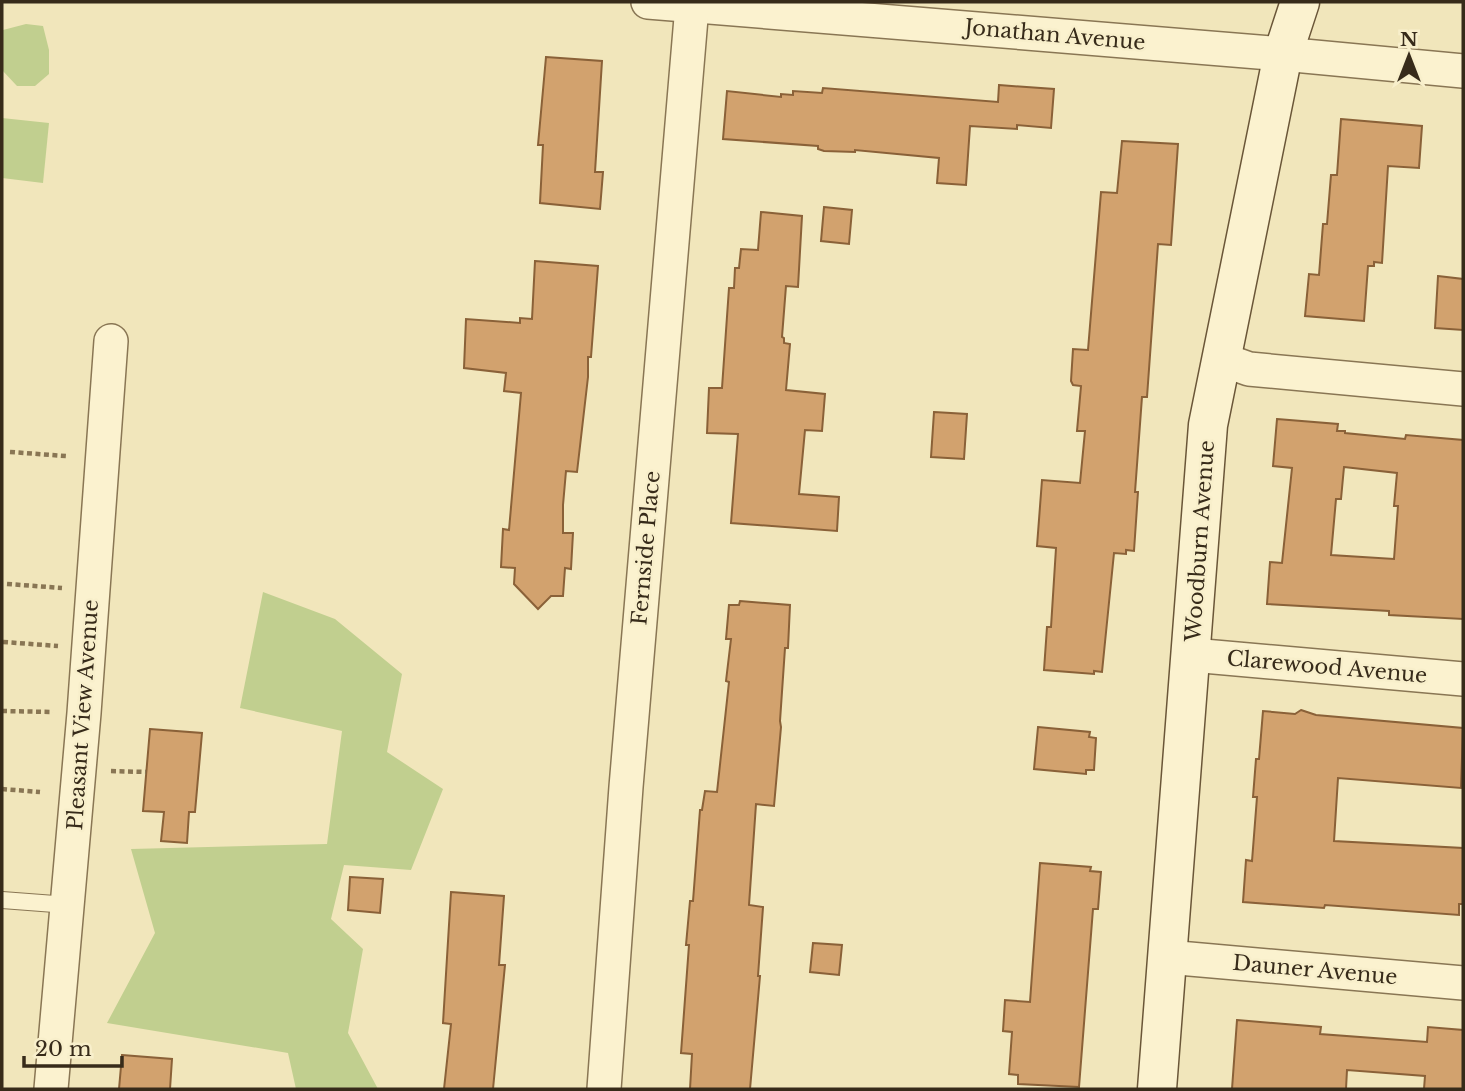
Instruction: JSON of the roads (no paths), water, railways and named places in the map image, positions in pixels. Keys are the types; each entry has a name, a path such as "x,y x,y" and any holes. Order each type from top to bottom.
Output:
{"street":[{"name":"Jonathan Avenue","path":"648,2 1463,71"},
{"name":"Woodburn Avenue","path":"1157,1089 1208,425 1283,54 1300,2"},
{"name":"Fernside Place","path":"604,1089 626,787 692,6"},
{"name":"Pleasant View Avenue","path":"51,1089 84,713 111,341"},
{"path":"1221,359 1249,369 1463,388"},
{"name":"Clarewood Avenue","path":"1192,655 1463,679"},
{"name":"Dauner Avenue","path":"1167,957 1463,983"}],"lane":[{"path":"2,901 68,905"}]}
